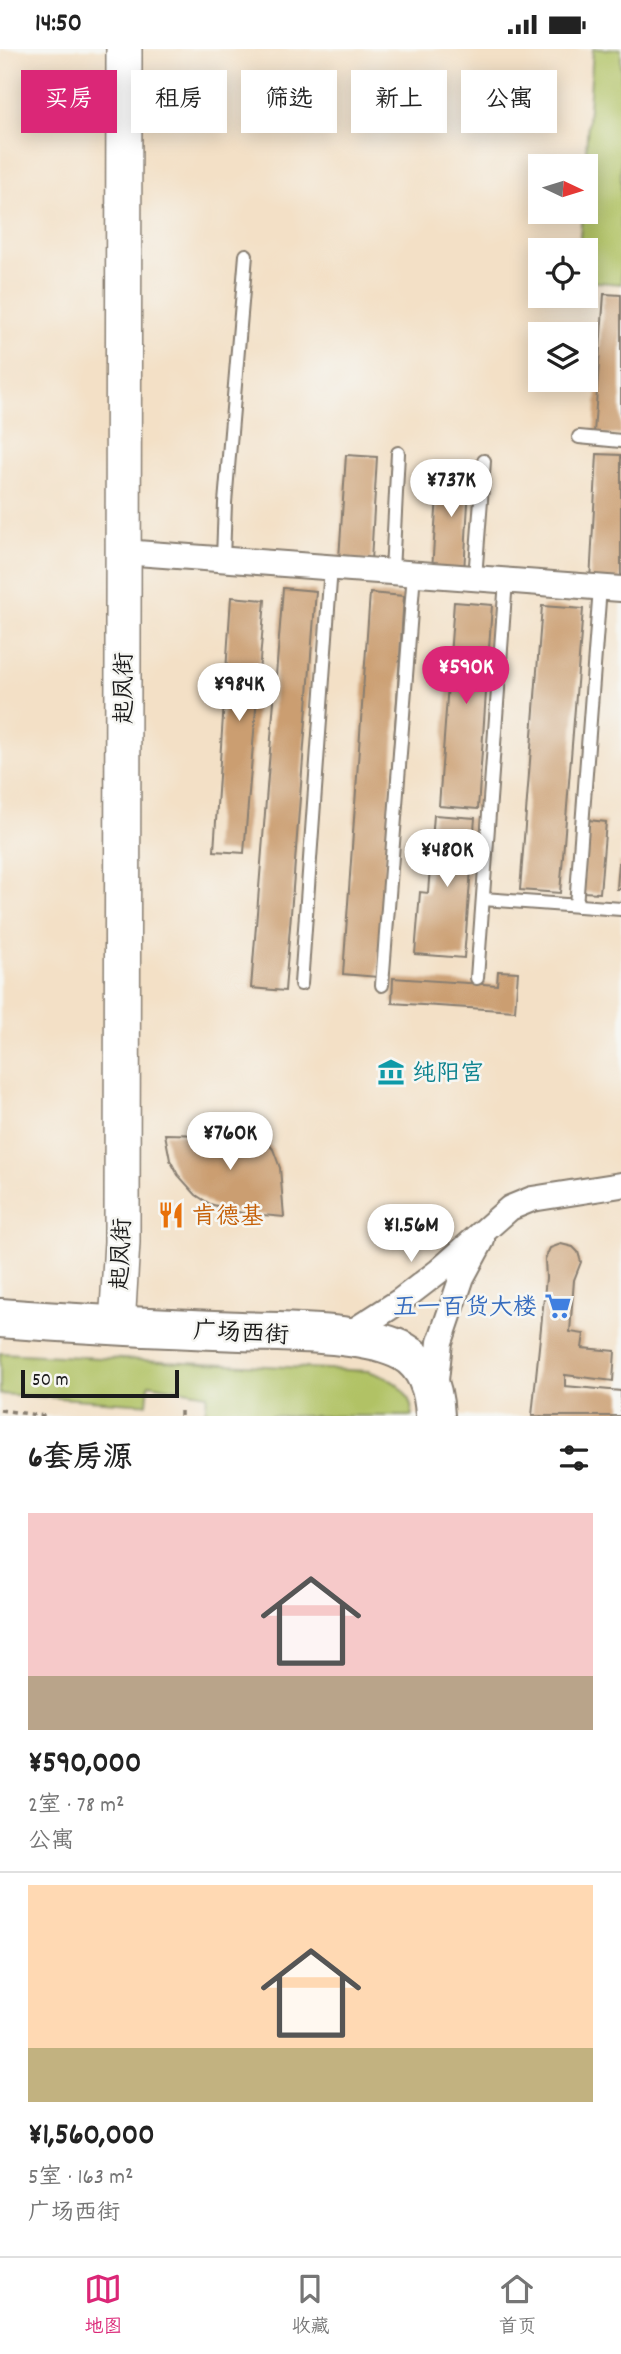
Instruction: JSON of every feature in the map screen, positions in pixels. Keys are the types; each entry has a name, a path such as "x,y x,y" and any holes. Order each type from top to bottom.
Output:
{"main road":[{"name":"广场西街","path":"0,1318 384,1342 407,1353 423,1369 435,1406"}],"street":[{"name":"起凤街","path":"117,1326 122,1228 124,49"},
{"path":"123,552 610,588"},
{"path":"342,1338 400,1301 439,1271 510,1208 532,1199 621,1185"},
{"path":"435,1406 440,1342 462,1277 479,1244 499,1217"}],"lane":[{"path":"223,559 225,503 246,254"},
{"path":"579,437 621,441"},
{"path":"382,985 403,573 398,453"},
{"path":"475,578 484,461"},
{"path":"301,984 331,567"},
{"path":"477,978 506,580"},
{"path":"576,906 610,588"},
{"path":"483,899 621,909"}],"path":[{"path":"181,1409 181,1416"},
{"path":"0,1410 45,1416"}],"green space":[{"path":"593,49 621,49 621,284 598,282 598,238 580,238 581,224 598,224 598,154 586,154"},
{"path":"0,1353 368,1371 386,1377 399,1386 408,1398 413,1416 205,1416 207,1394 149,1384 147,1404 0,1394"}],"building":[{"path":"604,294 621,295 621,435 594,433"},
{"path":"597,454 621,455 621,583 590,581"},
{"path":"346,455 377,457 371,561 339,559"},
{"path":"439,466 470,468 464,572 432,570"},
{"path":"283,588 316,591 285,991 251,988"},
{"path":"370,593 404,596 378,977 343,974"},
{"path":"231,597 265,600 244,853 214,851"},
{"path":"454,602 492,605 478,809 439,806"},
{"path":"542,606 583,609 560,893 520,890"},
{"path":"434,815 475,818 464,958 415,954 420,892 428,893"},
{"path":"588,820 606,822 600,893 582,892"},
{"path":"619,862 621,889 617,889"},
{"path":"498,971 518,972 515,1011 392,1003 393,978 497,985"},
{"path":"165,1134 251,1136 264,1139 273,1149 280,1168 284,1217 242,1213 210,1204 196,1195 178,1175 170,1160"},
{"name":"五一百货大楼","path":"561,1244 573,1247 581,1262 574,1280 570,1332 584,1334 582,1348 615,1351 613,1381 565,1375 565,1386 621,1391 621,1416 532,1416 546,1278 545,1259 550,1248"}],"place":[{"name":"纯阳宫","path":"391,1072"},
{"name":"肯德基","path":"171,1215"},
{"name":"五一百货大楼","path":"558,1306"}]}
